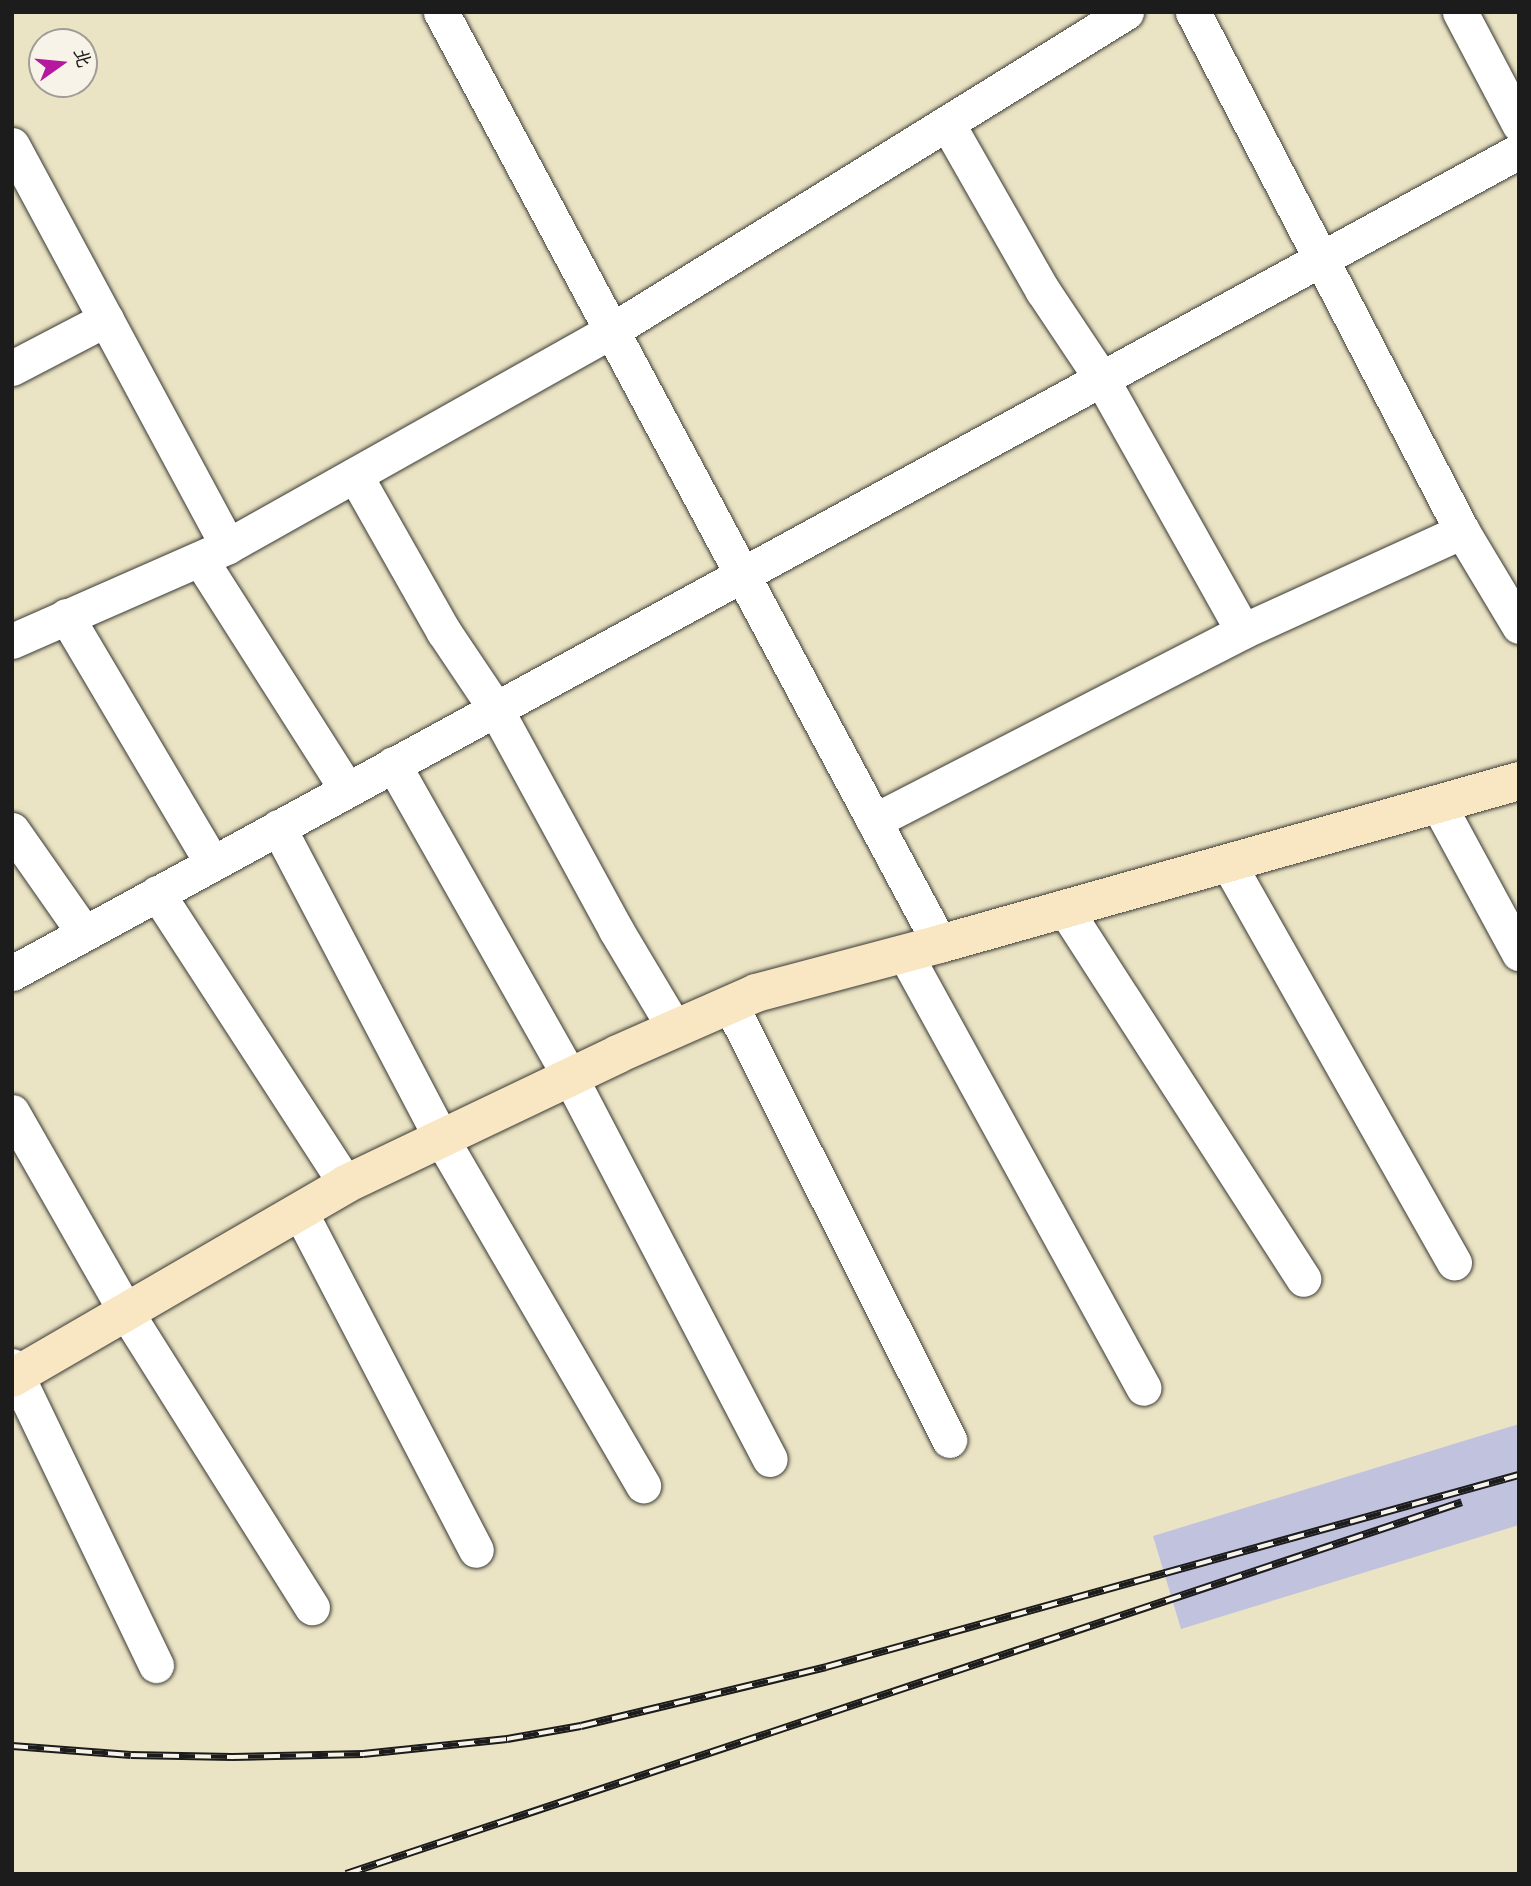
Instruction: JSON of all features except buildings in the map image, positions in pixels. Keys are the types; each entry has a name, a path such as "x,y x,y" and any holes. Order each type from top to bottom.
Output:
{"street":[{"path":"441,12 874,821 923,949 1144,1388"},
{"path":"12,641 214,552 611,331 1126,12"},
{"path":"1193,12 1462,531 1519,626"},
{"path":"1460,12 1519,124"},
{"path":"947,123 1043,291 1101,378 1243,631"},
{"path":"12,145 106,319 214,552 347,790"},
{"path":"12,973 1519,151"},
{"path":"12,368 106,319"},
{"path":"355,475 444,632 495,708 616,930 675,1029"},
{"path":"874,821 1243,631 1462,531"},
{"path":"66,616 212,863"},
{"path":"393,764 570,1077 770,1459"},
{"path":"156,1665 14,1373 126,1312 346,1184 570,1077 756,993 923,949 1519,781"},
{"path":"1438,804 1519,954"},
{"path":"278,827 441,1138 643,1485"},
{"path":"12,830 84,933"},
{"path":"1228,863 1454,1263"},
{"path":"157,893 346,1184"},
{"path":"1065,909 1303,1279"},
{"path":"730,1004 949,1440"},
{"path":"12,1112 126,1312 312,1607"},
{"path":"299,1210 476,1550"}],"shaded area":[{"path":"1519,1424 1519,1525 1181,1629 1153,1536"}],"railway":[{"path":"12,1746 131,1755 232,1757 363,1754 507,1739 581,1726 826,1667 1519,1475"},
{"path":"346,1874 1462,1502"}]}
